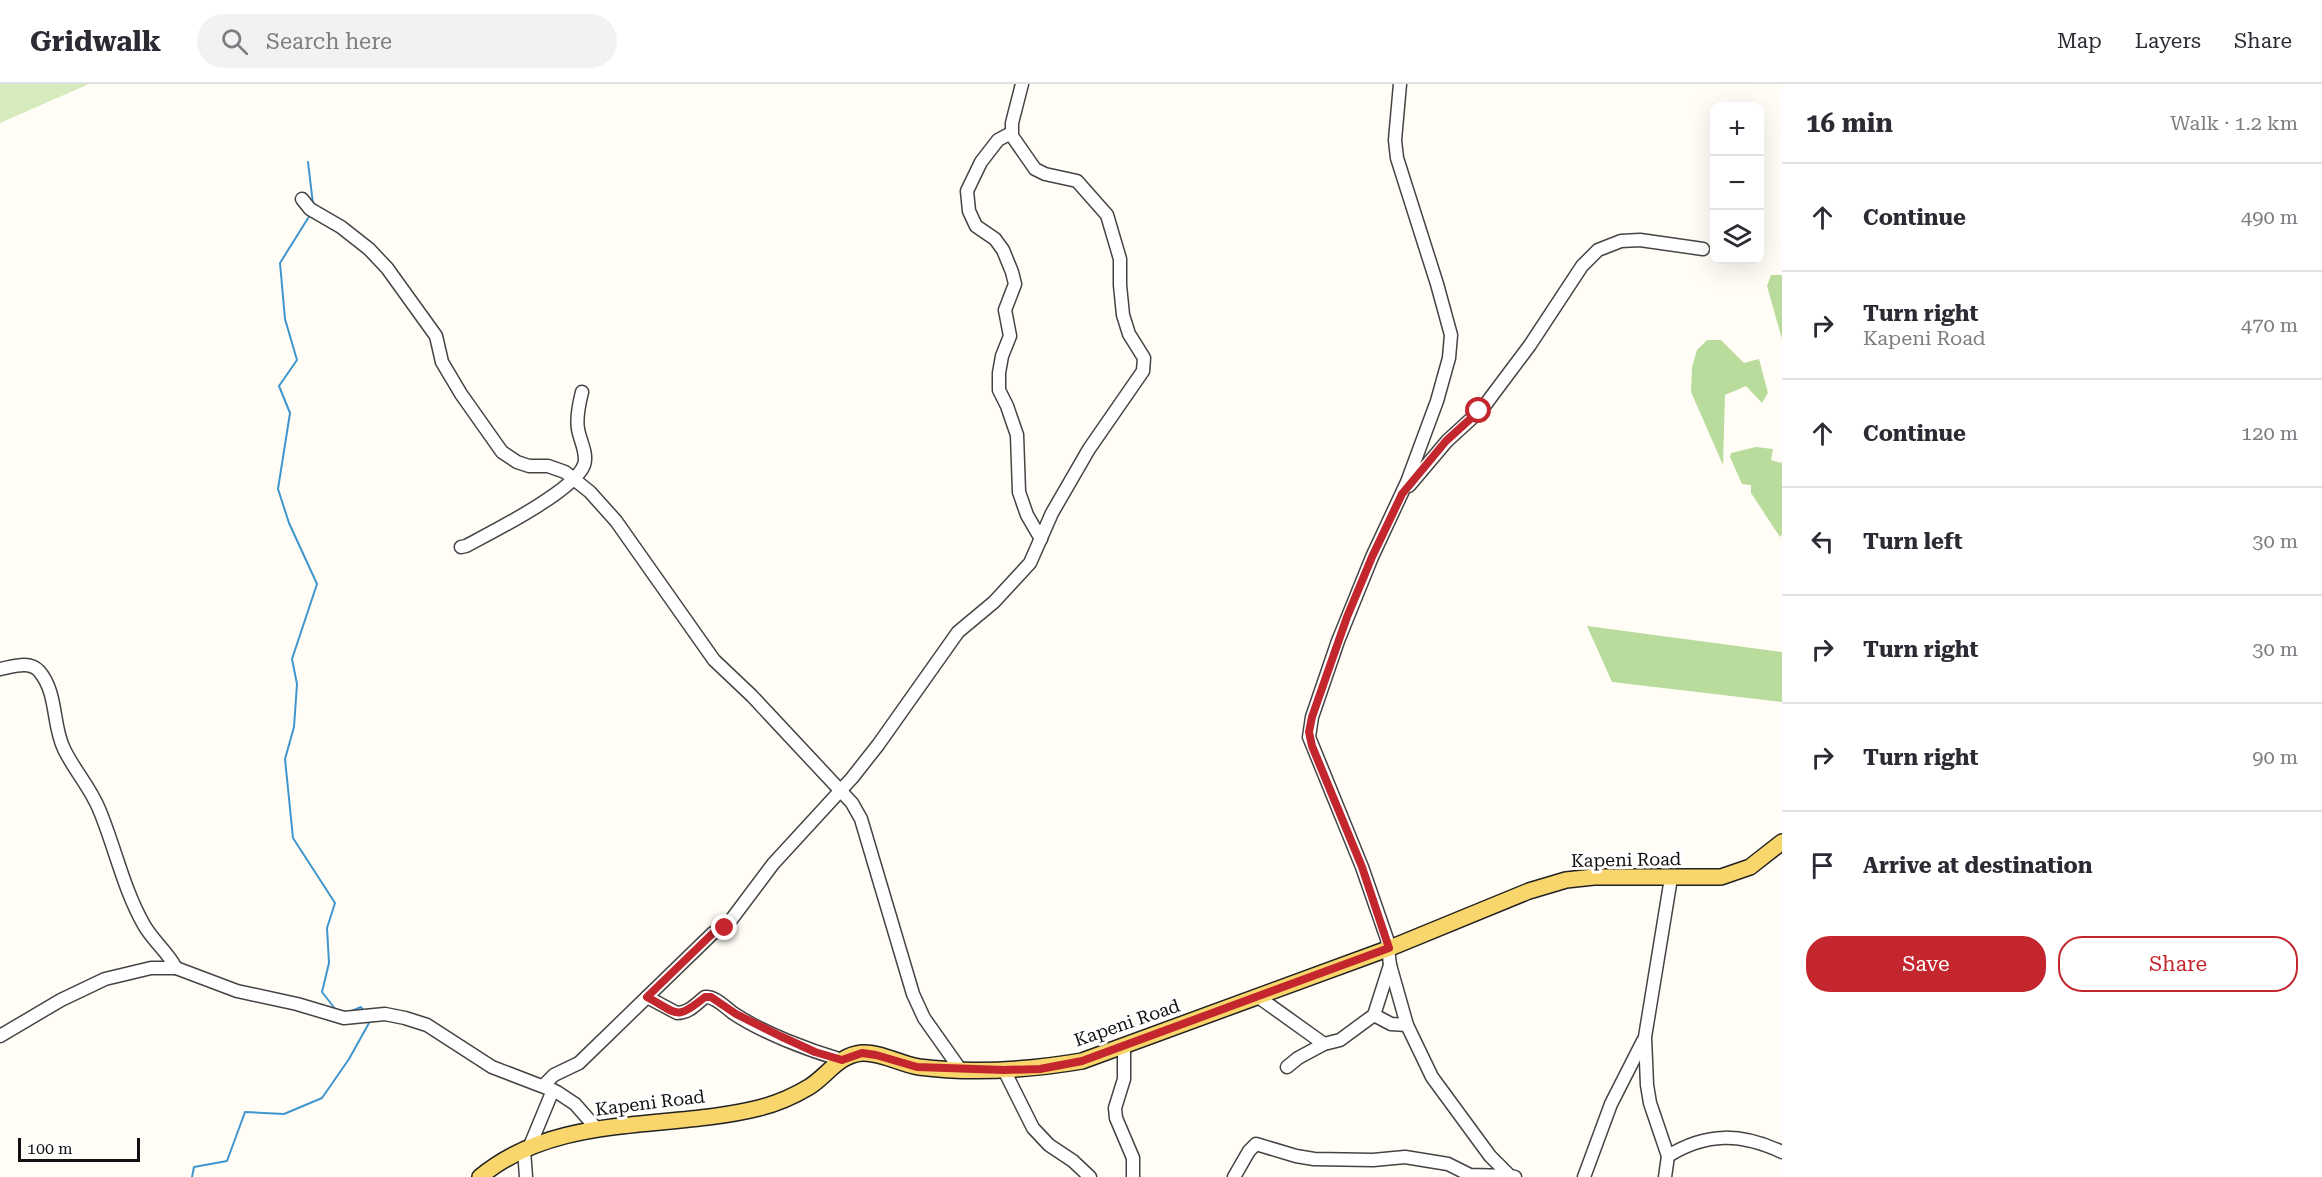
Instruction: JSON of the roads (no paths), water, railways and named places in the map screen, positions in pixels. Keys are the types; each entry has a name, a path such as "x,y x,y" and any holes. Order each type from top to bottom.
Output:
{"main road":[{"name":"Kapeni Road","path":"480,1177 492,1167 526,1149 553,1139 597,1129 759,1108 810,1086 842,1060 862,1053 917,1067 960,1069 1040,1069 1082,1061 1389,948 1529,891 1566,880 1594,877 1713,878 1739,872 1762,860 1782,842"}],"street":[{"path":"526,1177 526,1149 554,1075 579,1063 713,933 725,928 773,864 878,745 958,632 994,602 1030,563 1052,513 1089,449 1140,377 1145,363 1126,325 1120,285 1120,259 1107,215 1077,181 1045,174 1035,169 1028,161 1011,133 1015,104 1022,84"},
{"path":"1400,84 1395,140 1397,158 1451,335 1449,358 1437,401 1402,494 1347,617 1312,717 1309,732 1312,746 1362,867 1389,948 1390,965 1407,1025 1432,1077 1490,1156 1513,1177"},
{"path":"1011,133 998,140 981,162 967,191 969,211 976,226 995,239 1003,250 1015,284 1005,310 1010,336 1002,357 999,390 1017,435 1019,492 1027,515 1041,539"},
{"path":"302,199 310,209 340,226 369,249 387,268 436,336 442,362 461,394 502,452 517,462 529,466 548,466 565,472 575,479 616,521 714,660 852,803 861,819 913,994 924,1018 960,1069"},
{"path":"1402,494 1446,441 1483,408 1530,345 1582,266 1598,250 1622,241 1640,240 1703,249"},
{"path":"461,547 520,516 575,479 585,465 577,420 582,392"},
{"path":"0,669 21,665 33,666 40,672 55,706 57,726 64,749 90,789 100,810 117,863 143,923 155,943 168,954 176,968"},
{"path":"1665,1177 1668,1156 1650,1104 1645,1037 1671,878"},
{"path":"1287,1067 1298,1058 1324,1044 1340,1041 1374,1015 1390,965"},
{"path":"0,1036 62,1000 105,979 151,968 176,968 237,991 297,1004 344,1018 385,1014 405,1017 427,1025 492,1067 548,1088 575,1104 597,1129"},
{"path":"1257,996 1324,1044"},
{"path":"647,997 676,1013 686,1012 705,997 711,997 736,1014 780,1036 815,1052 842,1060"},
{"path":"1374,1015 1391,1024 1407,1025"},
{"path":"1584,1177 1611,1104 1645,1037"},
{"path":"1124,1045 1123,1090 1115,1108 1116,1118 1133,1158 1133,1177"},
{"path":"1004,1070 1033,1128 1049,1145 1073,1161 1090,1177"},
{"path":"1668,1156 1695,1142 1722,1138 1753,1140 1782,1152"},
{"path":"1234,1177 1248,1151 1256,1144 1314,1159 1373,1160 1405,1157 1448,1164 1470,1175 1513,1177"}],"waterway":[{"path":"308,162 313,204"},
{"path":"310,215 280,263 285,319 297,360 279,386 290,413 278,489 289,523 317,584 292,659 297,684 294,727 285,759 293,838 335,903 327,928 329,963 322,992 336,1010"},
{"path":"349,1012 361,1007 364,1012"},
{"path":"192,1177 194,1167 227,1161 245,1112 284,1114 322,1098 349,1059 369,1023 368,1020"}]}
